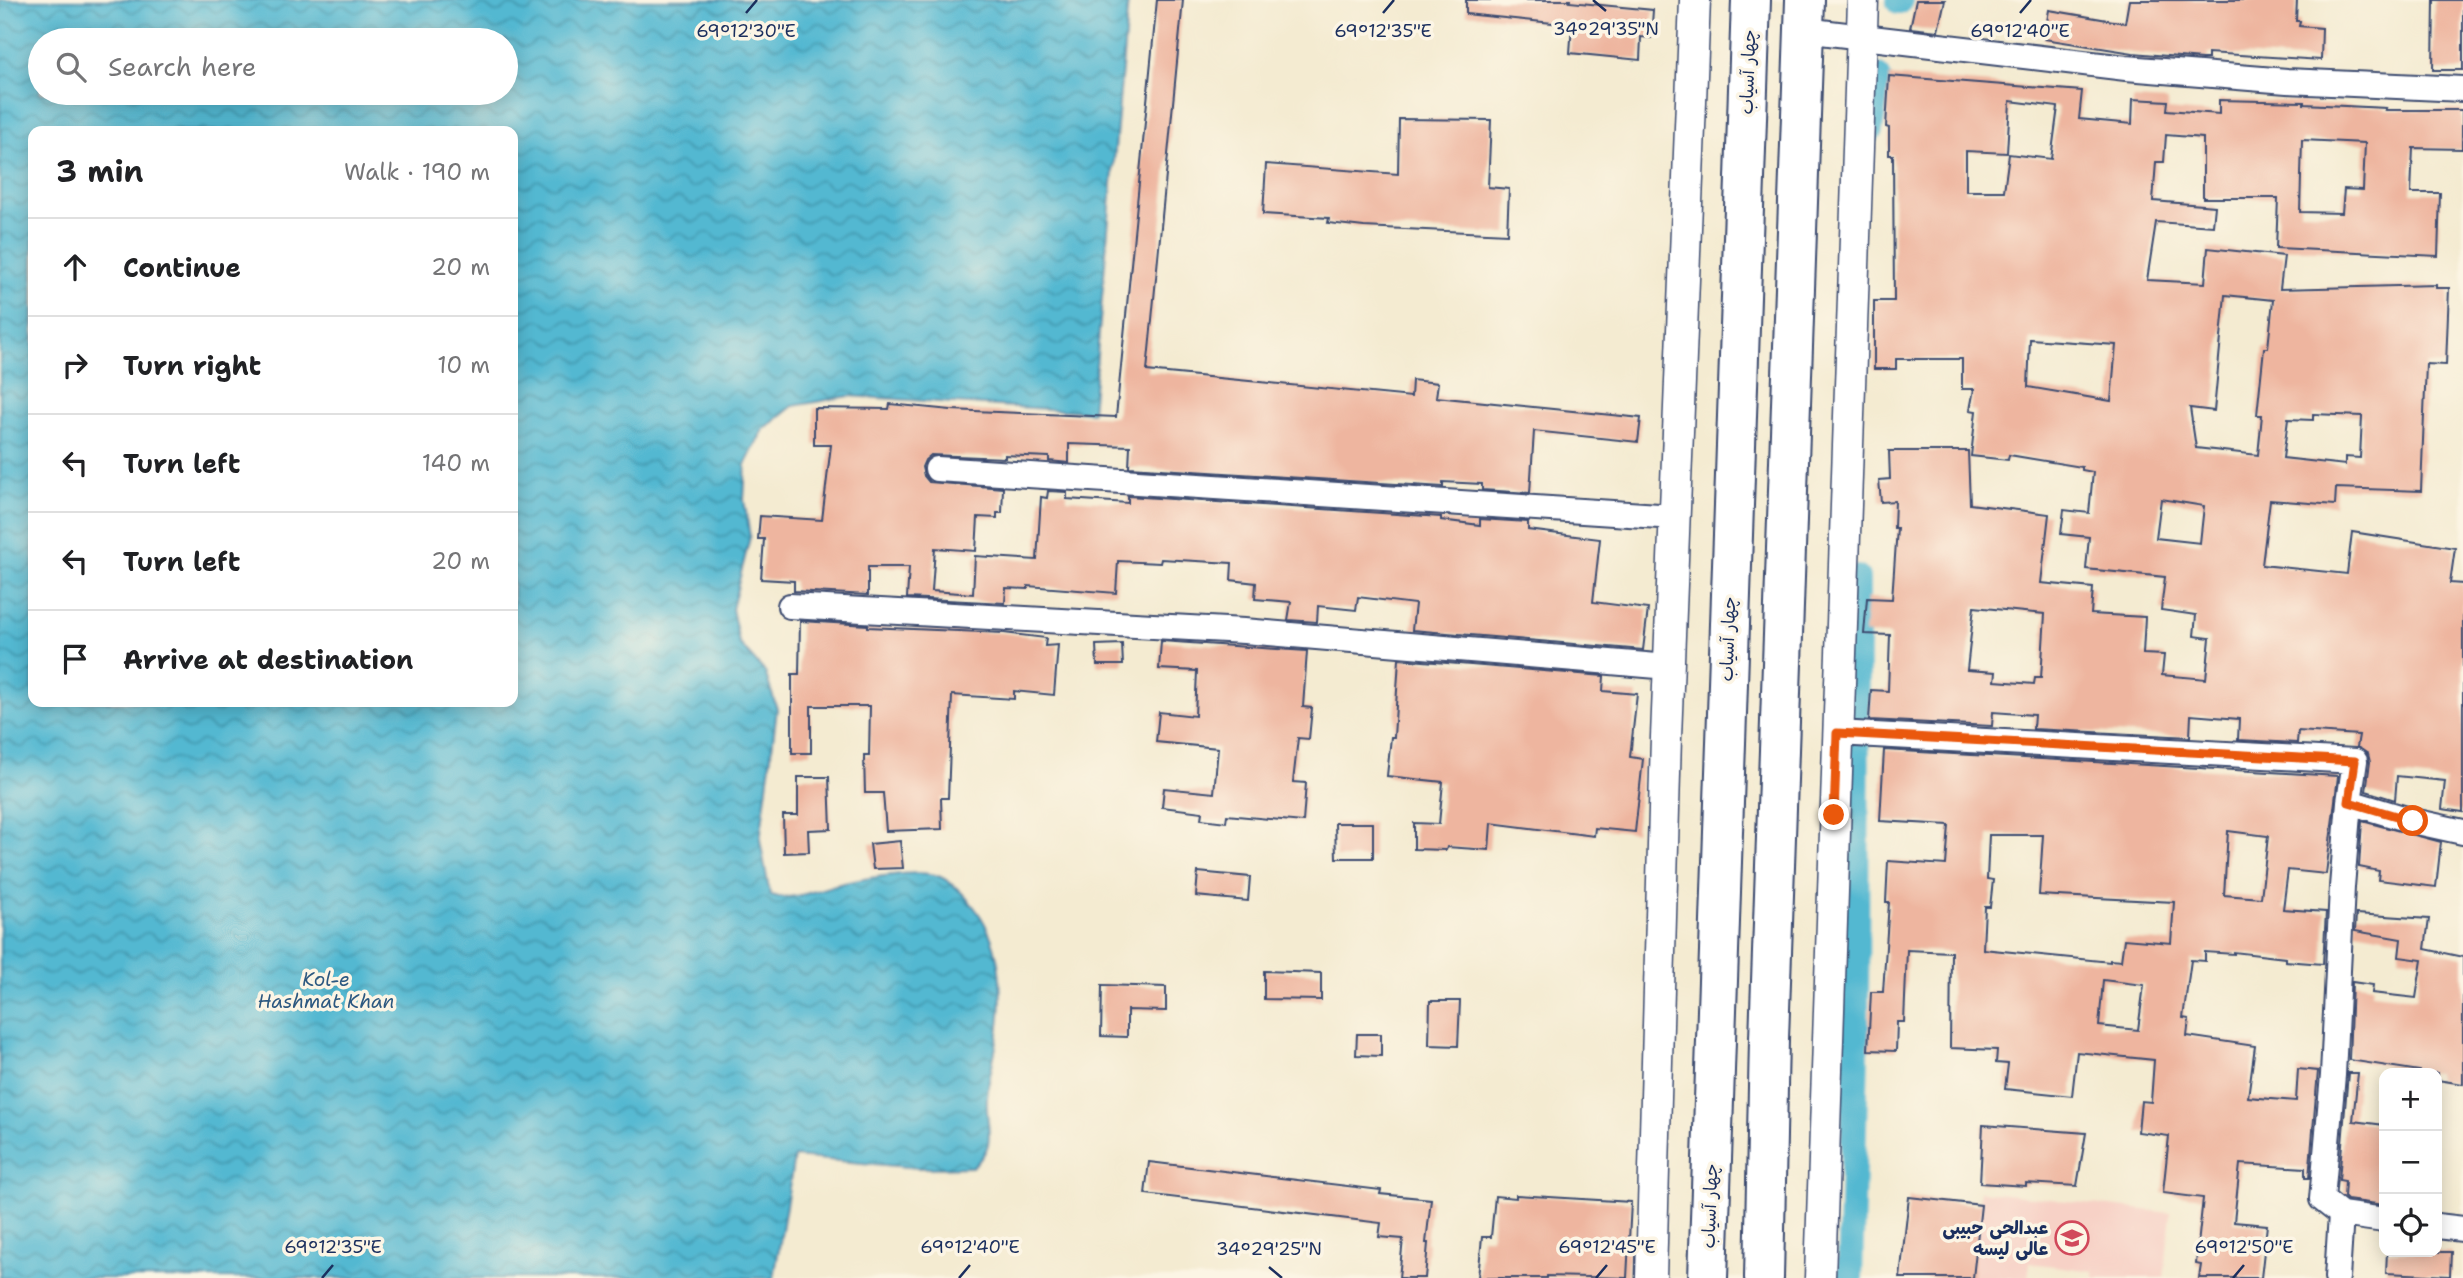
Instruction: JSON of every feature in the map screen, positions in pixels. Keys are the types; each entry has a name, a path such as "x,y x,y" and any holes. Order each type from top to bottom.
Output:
{"highway":[{"name":"چهار آسیاب","path":"1708,1278 1751,0"},
{"path":"1764,1278 1769,1038 1805,15"}],"street":[{"path":"1651,1278 1669,667 1695,0"},
{"path":"1820,1278 1851,734 1863,0"},
{"path":"1805,15 1862,36 2126,68 2463,89"},
{"path":"937,469 1675,517"},
{"path":"790,606 1244,631 1669,667"},
{"path":"1851,734 2355,761 2342,887 2333,1075 2322,1199 2342,1214 2379,1219"},
{"path":"2349,802 2463,832"},
{"path":"2337,1278 2342,1214"},
{"path":"2442,1227 2463,1229"}],"shaded area":[{"name":"عبدالحی حبیبی عالی لیسه","path":"1980,1191 2171,1213 2164,1278 2094,1278 2094,1271 2030,1263 2028,1278 1971,1278"}],"water":[{"name":"Kol-e Hashmat Khan","path":"0,0 1128,0 1092,412 849,396 793,406 763,430 746,463 744,500 750,537 732,609 739,643 765,672 777,709 760,840 770,895 794,896 870,878 901,874 938,876 960,891 986,925 997,957 1001,990 999,1024 987,1098 989,1135 981,1158 973,1167 919,1168 794,1157 774,1278 0,1278"}],"building":[{"path":"1157,0 1183,0 1147,371 1411,397 1412,380 1438,383 1436,397 1641,418 1638,442 1534,431 1530,493 1482,490 1482,484 1443,482 1443,487 1129,467 1130,446 1069,444 1069,463 1049,461 1049,457 931,455 922,467 929,482 1003,488 1002,513 997,513 997,518 978,517 976,551 935,548 932,591 973,594 975,556 1037,560 1041,497 1047,498 1048,491 1067,492 1067,499 1128,503 1128,496 1441,517 1441,520 1480,525 1480,519 1528,522 1528,530 1600,539 1593,602 1648,609 1643,650 1412,630 1415,604 1358,597 1356,610 1318,606 1317,622 1288,620 1291,602 1255,599 1256,583 1231,580 1232,563 1161,559 1160,563 1118,561 1116,593 1028,586 1028,589 1006,588 1005,603 907,598 909,567 868,567 868,595 794,591 794,581 761,579 764,539 758,539 760,516 822,520 831,445 814,445 814,408 889,409 890,404 951,410 1116,417"},
{"path":"1466,0 1570,0 1569,2 1653,10 1651,38 1641,37 1640,60 1570,53 1572,25 1466,14"},
{"path":"1916,0 1945,0 1938,31 1910,28"},
{"path":"2129,0 2297,0 2296,21 2300,21 2299,26 2322,28 2321,60 2208,53 2208,59 2202,59 2133,53 2044,39 2049,10 2125,23"},
{"path":"2434,0 2463,0 2463,70 2433,70"},
{"path":"1889,76 2082,91 2079,119 2132,124 2133,99 2168,101 2167,110 2219,114 2219,100 2304,102 2386,108 2385,110 2462,110 2462,149 2413,148 2411,193 2440,193 2438,256 2276,248 2278,198 2203,198 2203,138 2166,135 2164,162 2156,162 2153,201 2215,206 2213,226 2156,222 2147,280 2205,283 2208,248 2284,256 2280,289 2436,285 2436,288 2449,288 2446,365 2426,364 2421,491 2336,488 2335,505 2270,500 2262,565 2347,574 2352,532 2455,548 2450,583 2463,584 2463,812 2442,809 2445,781 2397,776 2395,800 2366,791 2370,762 2368,754 2357,747 2359,735 2298,731 2297,743 2238,740 2239,719 2191,715 2190,737 2033,729 2034,715 1993,712 1992,726 1869,720 1871,690 1888,691 1890,635 1864,634 1867,598 1892,599 1897,528 1894,528 1895,501 1881,502 1879,480 1890,479 1889,451 1968,451 1970,504 2049,514 2041,583 2093,588 2091,614 2145,617 2143,654 2164,655 2162,675 2206,679 2210,638 2194,636 2196,615 2161,610 2165,577 2086,569 2089,537 2061,534 2064,510 2089,513 2093,472 2082,470 2082,467 2009,455 2008,460 1971,456 1976,411 1970,410 1974,389 1962,389 1962,359 1896,359 1896,369 1874,369 1874,301 1894,301 1893,155 1889,155 1889,128 1886,127","holes":["2010,101 2058,107 2051,159 2009,154 2004,191 1966,191 1966,151 2007,153","2302,140 2365,143 2363,190 2344,189 2342,213 2300,212","2225,295 2273,300 2268,348 2264,348 2257,415 2262,415 2258,455 2196,448 2190,408 2214,411","2030,339 2116,345 2111,401 2028,387","2313,414 2362,416 2360,458 2345,457 2345,465 2283,458 2288,419 2313,420","2161,499 2204,506 2200,543 2156,538","1974,607 2045,614 2041,678 2035,678 2034,684 1995,681 1996,672 1967,670"]},
{"path":"1399,119 1491,120 1488,187 1509,189 1507,234 1364,227 1328,223 1329,218 1263,214 1266,164 1398,174"},
{"path":"800,621 1046,638 1045,646 1058,645 1054,695 1014,691 1014,699 952,695 948,798 941,798 942,829 886,831 883,793 865,793 864,755 869,755 870,706 811,706 811,753 792,753 792,674 799,674"},
{"path":"1161,641 1307,651 1303,707 1312,708 1309,739 1298,738 1293,782 1306,783 1303,822 1227,815 1226,822 1201,819 1202,812 1162,807 1164,788 1214,793 1218,748 1156,742 1159,712 1195,716 1197,671 1159,669"},
{"path":"1122,644 1123,665 1097,665 1096,645"},
{"path":"1399,659 1604,676 1603,691 1637,694 1630,757 1643,759 1635,832 1595,828 1594,836 1491,823 1489,850 1447,847 1446,850 1414,849 1414,823 1439,824 1443,782 1387,776 1391,737 1394,737"},
{"path":"1884,750 2338,776 2326,874 2288,870 2283,909 2326,912 2323,964 2285,961 2285,958 2234,952 2205,952 2205,961 2191,960 2183,1018 2189,1019 2187,1036 2255,1046 2248,1097 2296,1101 2298,1069 2318,1071 2309,1178 2305,1178 2305,1168 2240,1164 2234,1222 2267,1225 2261,1278 2199,1278 2201,1265 2196,1264 2203,1198 2163,1193 2169,1136 2138,1132 2141,1101 2151,1102 2154,1060 2077,1052 2072,1096 2005,1089 2008,1064 1996,1063 1997,1050 1950,1048 1951,952 1907,950 1904,1022 1897,1022 1896,1051 1868,1050 1871,992 1883,992 1889,902 1886,902 1888,861 1946,865 1949,825 1880,821","holes":["2228,831 2268,836 2261,898 2224,895","1989,835 2043,835 2039,895 2174,902 2171,943 2124,939 2121,961 2110,962 1983,949 1985,907 1990,907 1993,880 1987,879","2103,980 2144,985 2138,1030 2099,1026"]},
{"path":"798,777 829,777 831,829 808,830 809,852 784,853 783,815 798,815"},
{"path":"2362,821 2441,842 2436,887 2378,880 2379,871 2359,867"},
{"path":"1335,823 1373,823 1373,858 1336,858"},
{"path":"900,841 903,868 873,869 870,844"},
{"path":"1198,872 1250,877 1248,901 1196,896"},
{"path":"2356,914 2429,919 2425,949 2463,957 2463,1084 2442,1081 2442,1068 2401,1068 2349,1060 2352,982 2373,985 2372,993 2416,998 2422,960 2399,957 2401,939 2355,931"},
{"path":"1264,971 1321,973 1321,1000 1264,999"},
{"path":"1102,985 1166,987 1166,1011 1127,1010 1127,1037 1101,1036"},
{"path":"1430,1001 1460,1001 1458,1046 1429,1045"},
{"path":"1357,1034 1381,1034 1381,1056 1356,1055"},
{"path":"2348,1073 2358,1073 2353,1121 2379,1124 2379,1204 2347,1200 2344,1197 2345,1181 2339,1180"},
{"path":"1983,1125 2086,1133 2077,1186 1980,1183"},
{"path":"1149,1162 1381,1190 1380,1194 1431,1199 1425,1278 1399,1278 1403,1239 1379,1237 1381,1223 1145,1194"},
{"path":"1516,1195 1631,1202 1627,1278 1478,1278 1482,1237 1491,1237 1495,1196 1516,1198"},
{"path":"1909,1197 1981,1205 1973,1278 1900,1278"},
{"path":"2442,1252 2451,1252 2450,1276 2386,1273 2387,1257 2442,1257"}],"waterway":[{"path":"1870,130 1878,77"},
{"path":"1850,1278 1856,1053 1857,578"}],"place":[{"name":"عبدالحی حبیبی عالی لیسه","path":"2072,1238"}],"route":[{"path":"1834,815 1837,733 2355,761 2349,802 2413,821"}]}
